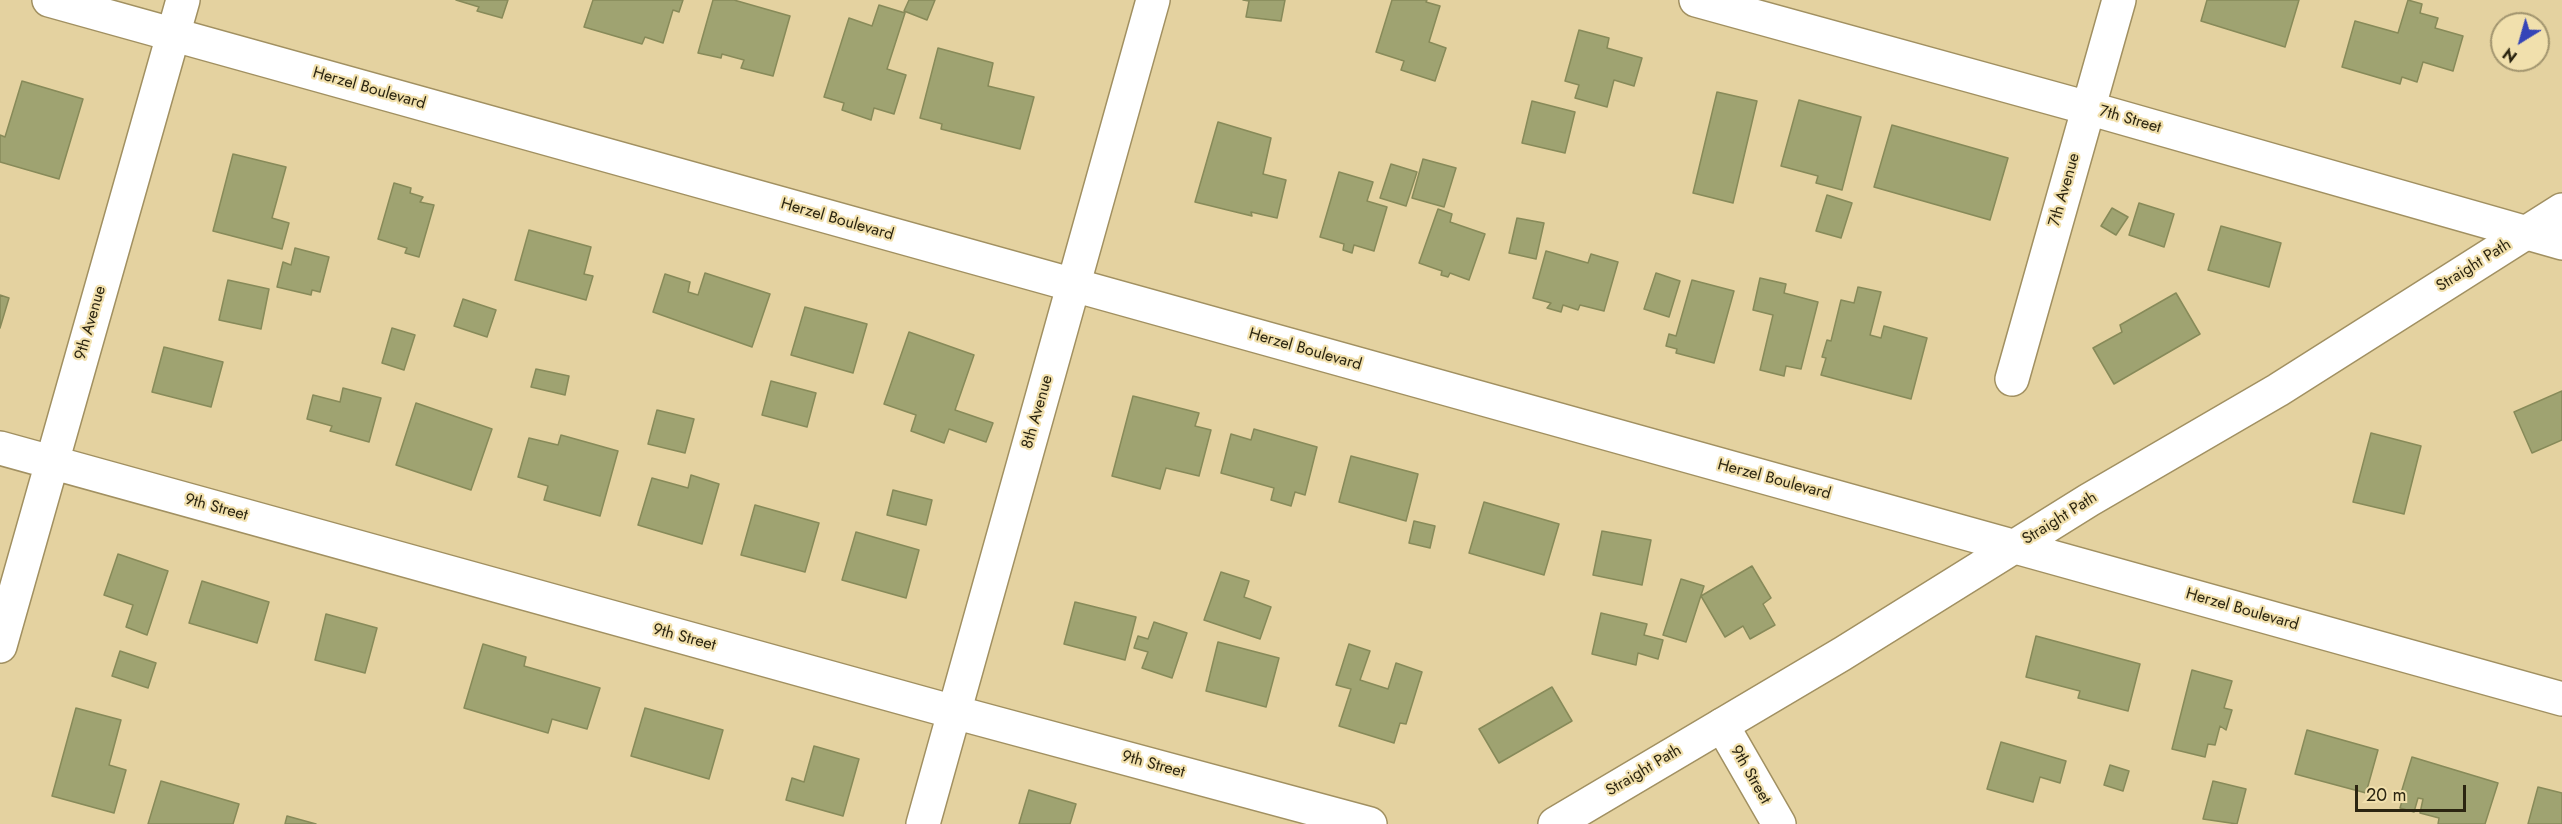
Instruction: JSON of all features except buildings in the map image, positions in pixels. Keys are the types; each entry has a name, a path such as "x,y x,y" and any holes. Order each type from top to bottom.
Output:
{"street":[{"name":"Herzel Boulevard","path":"49,0 2562,699"},
{"name":"9th Avenue","path":"0,646 183,0"},
{"name":"8th Avenue","path":"922,824 1153,0"},
{"name":"7th Street","path":"1696,0 2088,108 2562,243"},
{"name":"7th Avenue","path":"2012,379 2119,0"},
{"name":"Straight Path","path":"1555,824 2278,390 2562,210"},
{"name":"9th Street","path":"0,448 954,712 1370,824"},
{"name":"9th Street","path":"1722,725 1779,824"}]}
